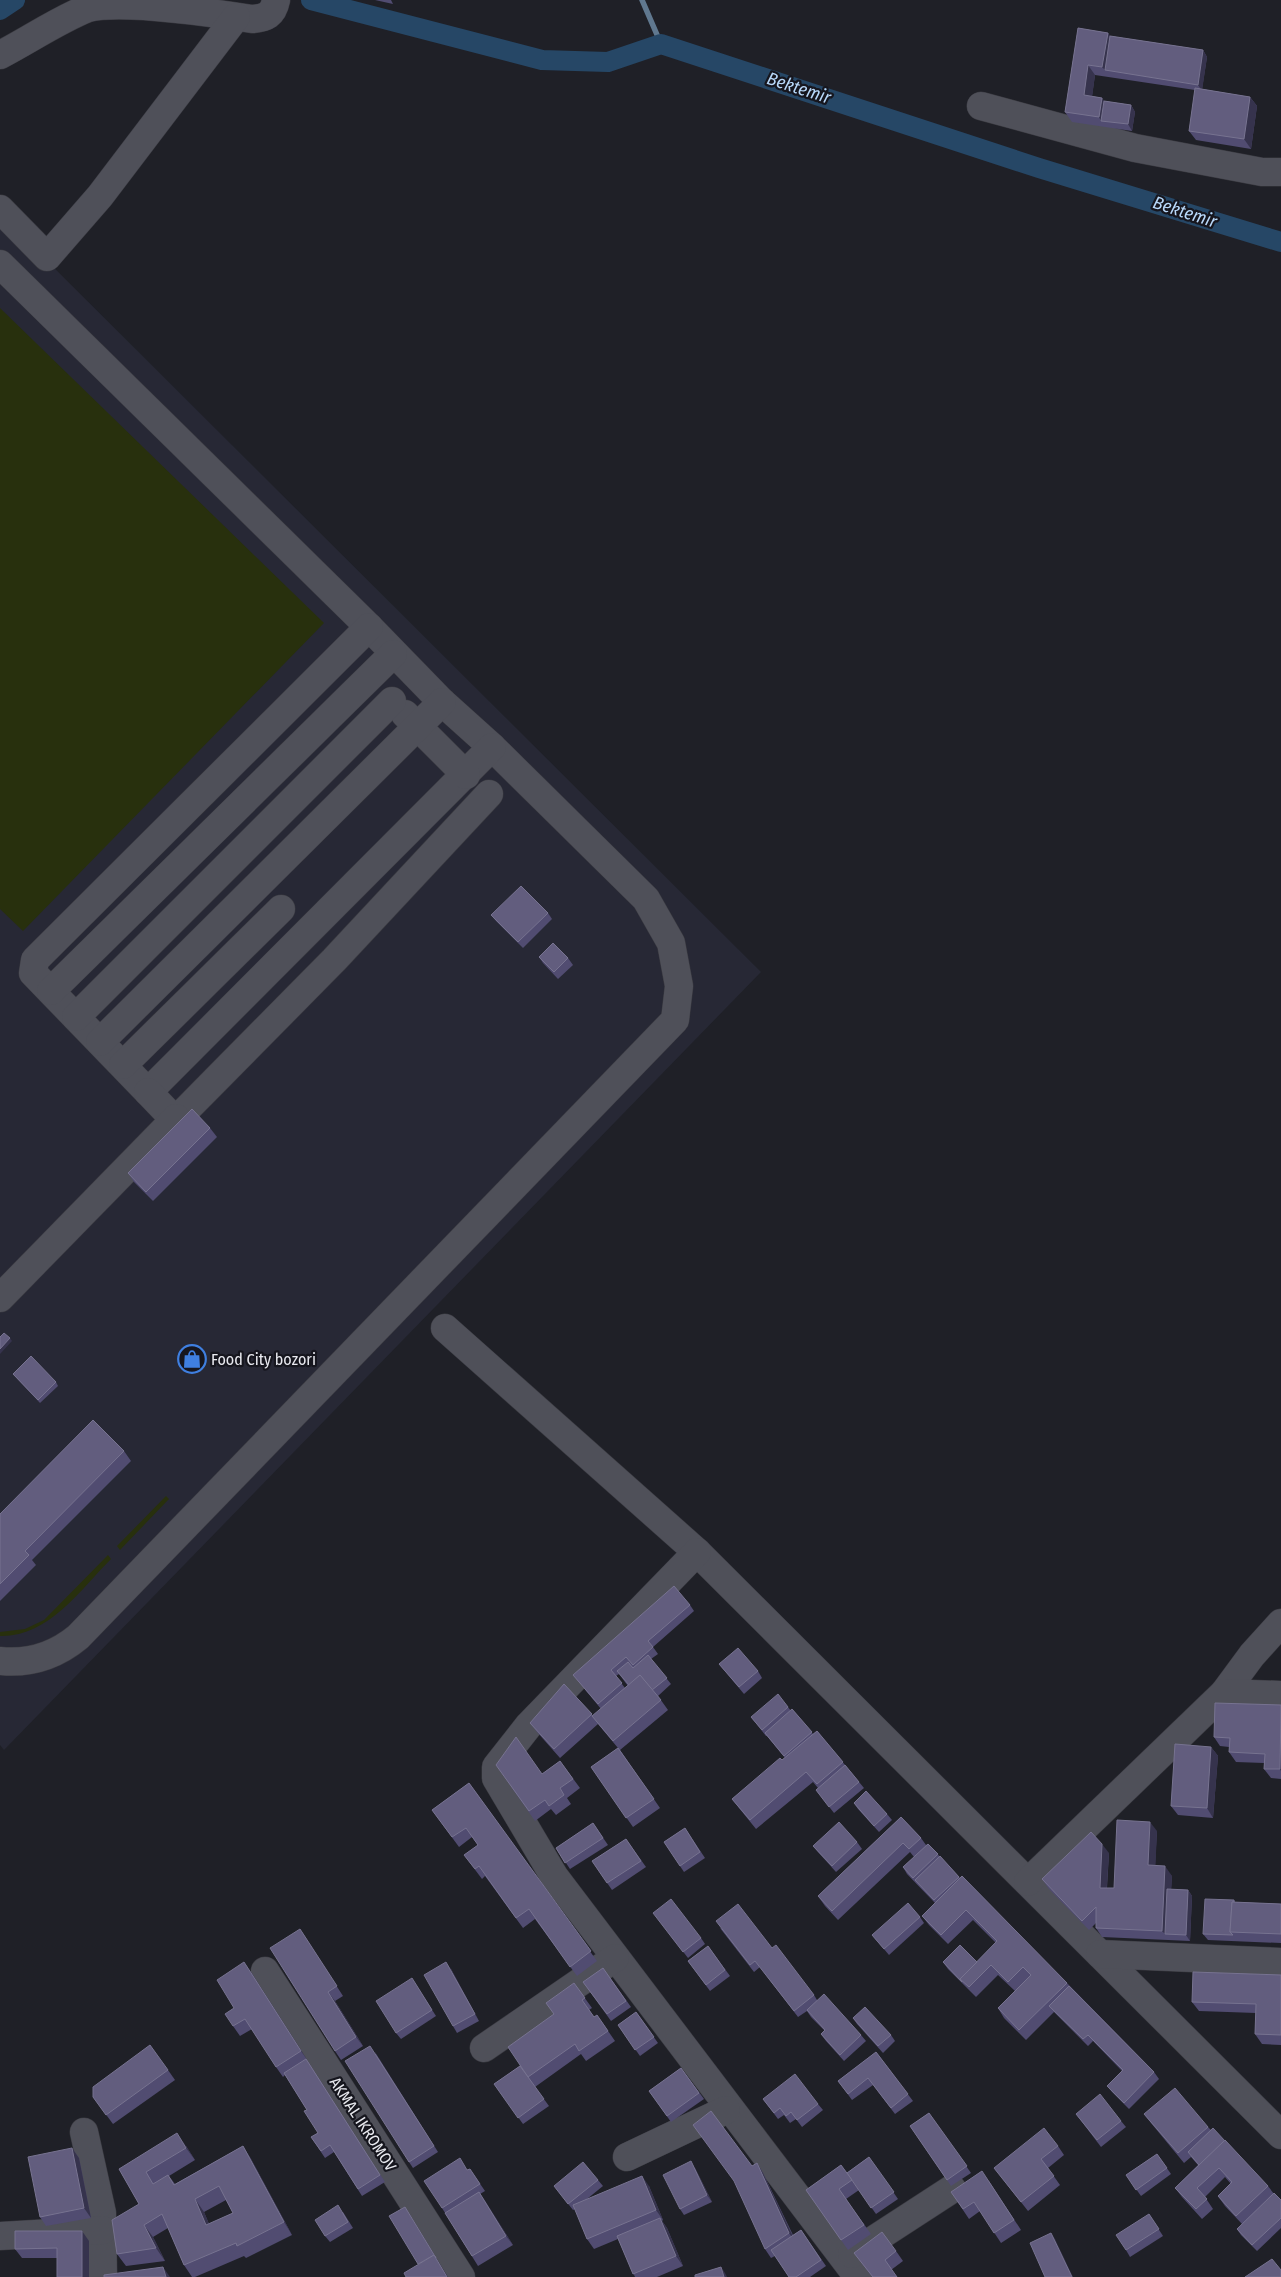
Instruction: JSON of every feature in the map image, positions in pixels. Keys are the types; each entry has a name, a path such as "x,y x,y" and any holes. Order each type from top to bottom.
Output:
{"street":[{"path":"0,55 89,7 108,3 129,2 236,17 264,18 272,13 276,0"},
{"path":"0,209 47,256 100,196 236,17"},
{"path":"981,106 1135,148 1262,172 1281,172"},
{"path":"0,264 369,627 393,654 492,747 646,899 671,943 678,986 675,1020 78,1637 50,1655 26,1661 0,1661"},
{"path":"176,1118 172,1117 33,973 36,960 369,627"},
{"path":"51,991 393,654"},
{"path":"370,677 466,775"},
{"path":"76,1017 392,701"},
{"path":"100,1042 420,726 442,702"},
{"path":"148,1092 492,747"},
{"path":"0,1298 334,960 489,794"},
{"path":"185,811 281,910 334,960"},
{"path":"123,1065 281,910"},
{"path":"445,1328 697,1552 1281,2135"},
{"path":"697,1552 529,1725 496,1767 496,1778 501,1790 554,1876 851,2268 904,2218 952,2189"},
{"path":"1028,1882 1224,1693 1252,1654 1281,1623"},
{"path":"1224,1693 1281,1696"},
{"path":"1100,1954 1281,1962"},
{"path":"484,2048 615,1958"},
{"name":"AKMAL IKROMOV","path":"265,1971 461,2277"},
{"path":"627,2157 730,2108"},
{"path":"84,2132 102,2213 104,2277"},
{"path":"0,2236 102,2230"}],"shaded area":[{"name":"Food City bozori","path":"0,214 761,972 4,1750 0,1745"}],"green space":[{"path":"0,308 324,623 23,931 0,909"},
{"path":"166,1496 169,1499 120,1550 117,1546"},
{"path":"108,1555 111,1559 62,1610 34,1629 18,1634 0,1636 0,1632 25,1629 44,1620"}],"building":[{"path":"1078,28 1108,33 1102,67 1088,65 1084,95 1102,98 1099,117 1065,112"},
{"path":"1110,36 1203,50 1198,85 1105,70"},
{"path":"1195,88 1250,97 1244,139 1189,131"},
{"path":"1104,101 1131,105 1128,124 1101,121"},
{"path":"521,886 548,913 518,942 491,915"},
{"path":"553,943 568,958 554,972 539,957"},
{"path":"192,1109 210,1128 146,1192 128,1173"},
{"path":"4,1333 10,1338 0,1349 0,1337"},
{"path":"31,1356 56,1382 38,1400 13,1374"},
{"path":"93,1420 124,1451 25,1551 29,1555 0,1584 0,1514"},
{"path":"674,1586 690,1605 648,1641 653,1647 633,1665 626,1657 611,1670 622,1683 598,1704 573,1675"},
{"path":"738,1648 758,1671 739,1687 719,1664"},
{"path":"648,1655 667,1678 652,1690 640,1675 629,1685 617,1671 628,1662 633,1668"},
{"path":"640,1675 661,1700 613,1741 592,1716"},
{"path":"564,1684 592,1714 554,1749 530,1723"},
{"path":"778,1694 788,1707 762,1730 751,1717"},
{"path":"1215,1703 1281,1705 1280,1769 1264,1769 1265,1754 1229,1752 1230,1738 1214,1737"},
{"path":"792,1709 812,1732 784,1756 765,1733"},
{"path":"817,1731 843,1762 817,1784 806,1772 750,1820 732,1799 780,1758 782,1760"},
{"path":"516,1737 542,1774 560,1761 573,1779 560,1788 564,1795 549,1806 545,1800 529,1811 496,1765"},
{"path":"1175,1744 1211,1747 1207,1808 1171,1806"},
{"path":"618,1748 654,1799 626,1818 591,1767"},
{"path":"845,1765 859,1782 829,1807 816,1790"},
{"path":"469,1783 591,1951 570,1967 529,1909 516,1918 479,1866 475,1869 464,1855 478,1845 466,1828 452,1837 432,1810"},
{"path":"866,1791 887,1814 874,1826 854,1803"},
{"path":"901,1817 921,1838 909,1849 903,1843 832,1911 818,1896"},
{"path":"1117,1820 1150,1822 1148,1865 1165,1866 1162,1931 1096,1928 1096,1907 1082,1921 1042,1879 1091,1832 1102,1844 1100,1888 1114,1888"},
{"path":"839,1822 857,1842 832,1866 813,1846"},
{"path":"593,1823 603,1838 565,1863 556,1848"},
{"path":"685,1828 700,1852 680,1866 664,1842"},
{"path":"626,1839 641,1861 607,1883 592,1861"},
{"path":"928,1844 938,1854 913,1878 903,1867"},
{"path":"940,1856 959,1877 934,1900 915,1880"},
{"path":"962,1876 1067,1983 1019,2030 998,2008 1031,1975 1023,1967 1008,1982 991,1965 969,1987 960,1979 997,1941 966,1910 941,1935 922,1916"},
{"path":"1167,1889 1188,1890 1186,1935 1165,1934"},
{"path":"671,1899 701,1938 683,1952 653,1913"},
{"path":"1205,1899 1234,1900 1232,1902 1230,1932 1233,1935 1203,1934"},
{"path":"1232,1902 1281,1904 1281,1934 1230,1932"},
{"path":"908,1903 920,1917 884,1949 872,1935"},
{"path":"738,1904 772,1948 776,1945 814,1995 794,2011 755,1961 750,1965 716,1921"},
{"path":"300,1929 337,1986 328,1992 356,2037 335,2051 270,1948"},
{"path":"960,1945 977,1962 960,1979 962,1982 943,1962"},
{"path":"708,1946 725,1970 706,1985 688,1961"},
{"path":"244,1962 301,2051 276,2067 245,2019 233,2026 225,2014 234,2008 217,1980"},
{"path":"446,1962 475,2014 453,2026 424,1975"},
{"path":"603,1968 626,2001 607,2014 583,1982"},
{"path":"1193,1972 1281,1975 1281,2035 1255,2034 1256,2004 1192,2002"},
{"path":"412,1978 432,2010 396,2033 376,2001"},
{"path":"574,1983 585,1998 582,2000 594,2017 597,2015 608,2031 579,2051 575,2044 528,2077 508,2047 554,2014 546,2003"},
{"path":"1069,1986 1154,2072 1124,2103 1107,2086 1123,2070 1088,2035 1083,2039 1049,2006"},
{"path":"824,1994 861,2035 840,2055 821,2034 825,2030 807,2010"},
{"path":"865,2007 891,2035 878,2046 853,2018"},
{"path":"636,2012 654,2037 635,2050 618,2025"},
{"path":"150,2045 168,2070 106,2115 93,2097 93,2087"},
{"path":"370,2046 434,2146 409,2162 345,2061"},
{"path":"876,2052 908,2094 891,2108 868,2078 848,2094 838,2081"},
{"path":"306,2059 380,2175 358,2189 330,2145 321,2151 311,2137 318,2133 304,2111 307,2110 284,2073"},
{"path":"520,2066 544,2099 518,2118 494,2084"},
{"path":"681,2068 699,2093 667,2116 649,2091"},
{"path":"795,2074 818,2104 797,2120 791,2112 786,2116 780,2108 774,2113 763,2099"},
{"path":"1175,2088 1208,2127 1178,2153 1144,2114"},
{"path":"1100,2094 1121,2121 1097,2140 1076,2114"},
{"path":"711,2111 752,2166 757,2163 789,2233 765,2249 734,2181 693,2125"},
{"path":"929,2113 967,2166 947,2180 910,2126"},
{"path":"1044,2128 1058,2146 1041,2159 1054,2176 1021,2202 994,2168"},
{"path":"1213,2128 1225,2141 1199,2165 1188,2152"},
{"path":"177,2133 186,2148 146,2172 153,2184 168,2175 174,2185 243,2146 284,2222 237,2246 236,2243 184,2265 162,2214 144,2225 156,2248 117,2254 112,2220 139,2204 119,2169","holes":["219,2186 233,2213 206,2225 195,2199"]},
{"path":"1225,2140 1268,2186 1236,2216 1218,2196 1232,2182 1219,2168 1197,2188 1207,2199 1196,2209 1175,2188"},
{"path":"72,2148 84,2208 40,2217 28,2157"},
{"path":"1157,2154 1167,2168 1136,2190 1126,2175"},
{"path":"869,2157 894,2192 871,2208 847,2173"},
{"path":"460,2158 467,2170 470,2169 480,2184 442,2208 424,2181"},
{"path":"691,2161 707,2195 680,2209 663,2175"},
{"path":"583,2162 598,2180 568,2204 554,2186"},
{"path":"841,2165 852,2180 839,2189 864,2225 841,2240 806,2190"},
{"path":"982,2171 1014,2220 994,2233 974,2202 963,2209 951,2192"},
{"path":"642,2176 656,2210 587,2239 573,2205"},
{"path":"479,2192 506,2236 472,2256 445,2213"},
{"path":"1274,2193 1281,2200 1281,2218 1252,2245 1237,2229"},
{"path":"338,2205 348,2222 325,2236 315,2220"},
{"path":"405,2207 436,2258 434,2255 418,2264 389,2216"},
{"path":"1149,2214 1159,2229 1126,2250 1116,2235"},
{"path":"660,2218 676,2256 633,2274 617,2236"},
{"path":"801,2230 821,2260 796,2277 789,2277 771,2250"},
{"path":"15,2231 82,2231 82,2277 57,2277 57,2248 15,2249"},
{"path":"882,2232 896,2251 885,2260 897,2277 873,2277 854,2253"},
{"path":"1051,2233 1072,2277 1045,2277 1030,2243"},
{"path":"434,2255 447,2277 406,2277 404,2273"},
{"path":"1272,2259 1281,2270 1281,2277 1245,2277"},
{"path":"163,2267 166,2277 104,2277 104,2275"},
{"path":"721,2267 724,2277 695,2277 695,2275"}],"waterway":[{"name":"Bektemir","path":"0,10 15,0"},
{"name":"Bektemir","path":"311,0 542,60 608,62 661,44 1039,168 1281,242"},
{"path":"642,0 661,44"}],"place":[{"name":"Food City bozori","path":"192,1359"}]}
